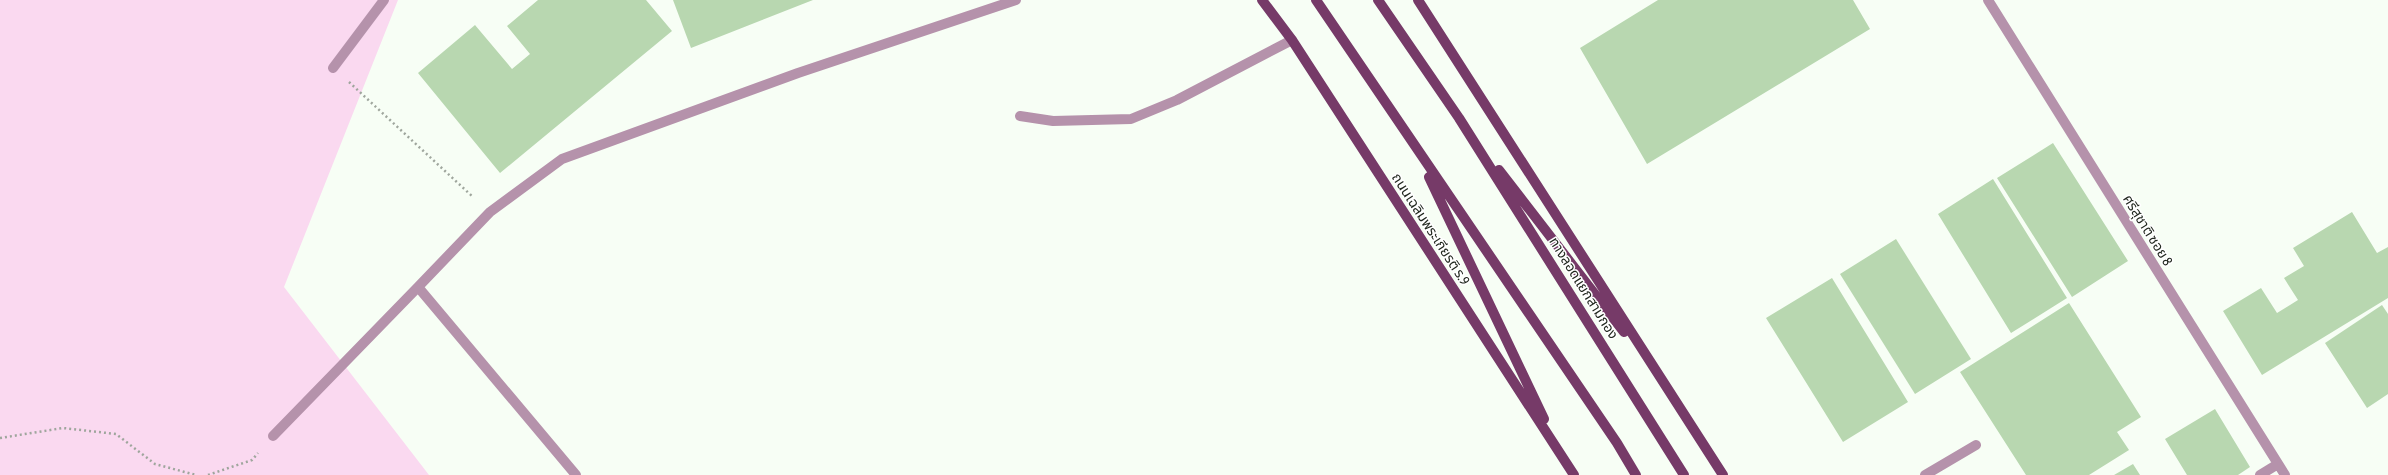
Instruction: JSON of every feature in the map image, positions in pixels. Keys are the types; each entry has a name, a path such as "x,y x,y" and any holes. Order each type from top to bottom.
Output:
{"main road":[{"name":"ถนนเฉลิมพระเกียรติ ร.9","path":"1262,0 1292,40 1574,475"},
{"path":"1316,0 1617,443 1636,475"},
{"path":"1378,0 1459,118 1667,387"},
{"path":"1418,0 1723,475"},
{"name":"ทางลอดแยกสามกอง","path":"1459,118 1684,475"},
{"path":"1416,148 1560,454"}],"street":[{"path":"333,68 384,0"},
{"path":"274,436 490,212 562,159 798,74 1016,0"},
{"name":"ศรีสุชาติ ซอย 8","path":"1988,0 2285,475"},
{"path":"1020,116 1053,121 1131,119 1177,100 1292,40"},
{"path":"418,287 576,475"},
{"path":"1925,475 1976,445"},
{"path":"2260,475 2278,464"}],"path":[{"path":"333,68 490,212"},
{"path":"0,438 63,428 116,434 156,464 196,475"},
{"path":"208,475 252,460 274,436"}],"shaded area":[{"path":"0,0 398,0 284,287 429,475 0,475"}],"building":[{"path":"538,0 646,0 672,31 500,173 418,73 475,25 512,69 530,54 507,26"},
{"path":"673,0 813,0 691,48"},
{"path":"1658,0 1853,0 1870,29 1647,164 1580,48"},
{"path":"2053,143 2128,261 2072,297 1997,178"},
{"path":"1993,179 2067,298 2011,333 1938,214"},
{"path":"2352,212 2377,253 2388,247 2388,298 2262,375 2223,311 2261,288 2277,313 2298,300 2284,278 2304,266 2293,248"},
{"path":"1896,239 1971,359 1915,394 1840,274"},
{"path":"1832,278 1908,402 1843,442 1766,318"},
{"path":"2069,303 2141,417 2117,432 2129,450 2089,475 2026,475 1960,372"},
{"path":"2382,305 2388,314 2388,394 2367,408 2325,343"},
{"path":"2215,409 2250,467 2238,475 2187,475 2165,439"},
{"path":"2133,464 2140,475 2114,475"}]}
